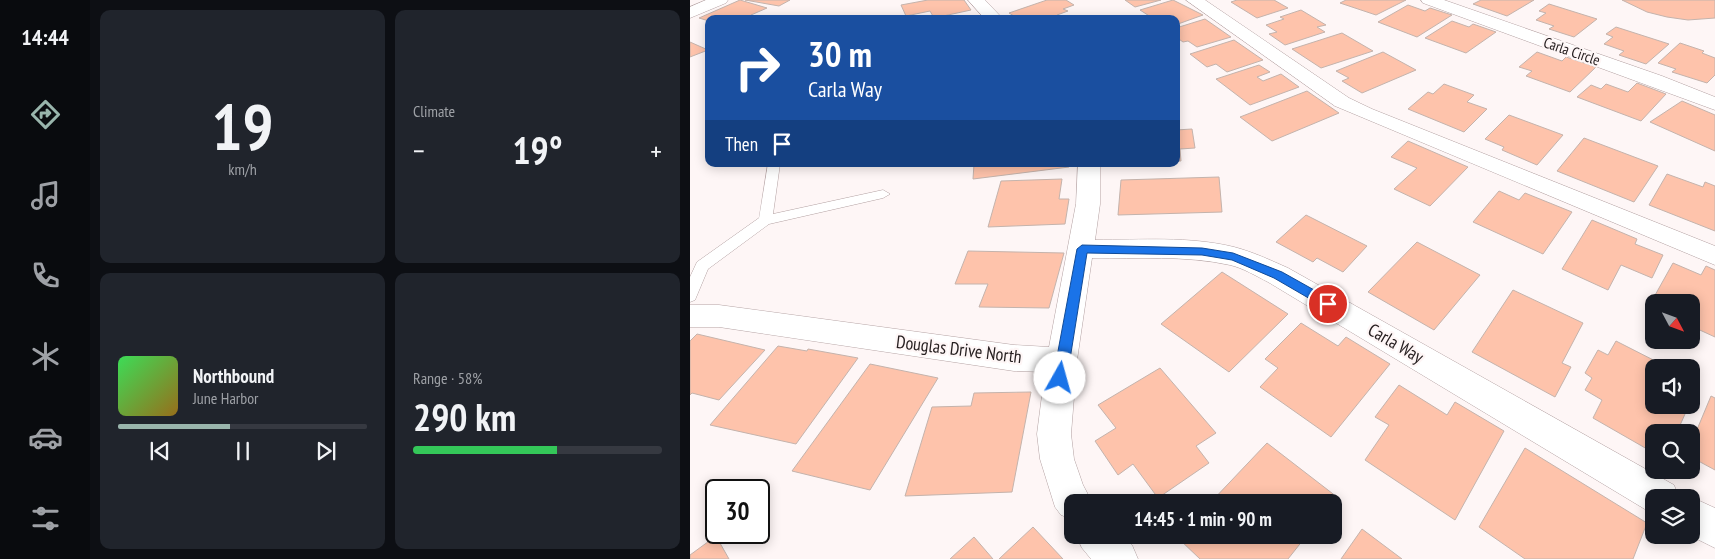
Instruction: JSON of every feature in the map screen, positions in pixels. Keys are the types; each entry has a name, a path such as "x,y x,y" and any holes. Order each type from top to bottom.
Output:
{"street":[{"path":"690,14 720,0"},
{"path":"976,0 991,15"},
{"path":"1194,0 1310,82 1349,106 1715,256"},
{"name":"Carla Circle","path":"1428,0 1664,83 1715,104"},
{"path":"1068,494 1057,459 1054,434 1062,360 1088,204 1089,167"},
{"name":"Carla Way","path":"1082,249 1202,252 1233,257 1255,264 1287,280 1647,489"},
{"name":"Douglas Drive North","path":"690,316 719,316 1014,358 1062,360"},
{"path":"1700,520 1715,529"},
{"path":"1104,544 1118,559"}],"lane":[{"path":"765,220 774,167"},
{"path":"690,296 702,266 765,220 883,194"}],"building":[{"path":"740,0 767,8 751,15 706,15"},
{"path":"745,0 790,0 779,6"},
{"path":"928,0 964,0 971,10 948,15 932,15 930,11 906,15 901,5"},
{"path":"1047,0 1066,0 1074,5 1063,9 1068,11 1057,15 1012,15 1009,13"},
{"path":"1125,0 1161,0 1135,7"},
{"path":"1173,0 1203,15 1180,23 1180,15 1148,15 1140,10"},
{"path":"1237,0 1274,0 1288,8 1257,18 1231,2"},
{"path":"1346,0 1406,0 1376,15 1340,3"},
{"path":"1481,0 1534,0 1507,16 1473,4"},
{"path":"1622,0 1715,0 1715,18 1688,20 1667,17 1647,12"},
{"path":"1549,4 1597,19 1574,37 1549,29 1554,26 1536,20 1546,13 1539,11"},
{"path":"1408,5 1425,11 1430,8 1452,15 1417,37 1378,22"},
{"path":"1301,10 1326,25 1317,27 1325,32 1285,45 1269,34 1277,32 1266,25 1284,19 1280,17"},
{"path":"1205,19 1231,37 1197,47 1188,41 1183,42 1180,40 1180,27"},
{"path":"1452,21 1469,27 1473,24 1496,32 1466,53 1425,38"},
{"path":"1616,27 1669,44 1646,64 1619,55 1624,51 1604,44 1613,37 1606,34"},
{"path":"1342,33 1373,51 1321,68 1292,49"},
{"path":"1234,40 1263,60 1227,72 1216,64 1207,67 1190,54"},
{"path":"690,42 705,49 705,51 690,57"},
{"path":"1680,43 1704,51 1702,53 1715,58 1715,75 1707,83 1672,72 1676,69 1658,63"},
{"path":"1383,52 1416,70 1362,93 1342,81 1349,78 1336,71"},
{"path":"1537,52 1562,61 1566,57 1596,67 1570,92 1526,76 1532,71 1519,67"},
{"path":"1259,65 1270,72 1257,77 1263,81 1281,74 1299,87 1250,105 1216,79"},
{"path":"1637,83 1666,94 1641,121 1577,97 1591,85 1601,89 1606,84 1628,92"},
{"path":"1444,84 1474,95 1467,102 1487,109 1464,132 1408,109 1428,92 1433,94"},
{"path":"1307,91 1339,113 1272,141 1240,117"},
{"path":"1682,101 1715,115 1715,151 1650,122"},
{"path":"1509,115 1563,135 1537,165 1502,150 1504,147 1485,139"},
{"path":"1192,129 1195,148 1180,149 1180,130"},
{"path":"1584,138 1658,166 1634,202 1557,171"},
{"path":"1408,141 1468,167 1430,206 1394,189 1417,168 1391,157"},
{"path":"974,167 1069,167 973,179"},
{"path":"1667,174 1703,187 1705,182 1715,186 1715,231 1649,205"},
{"path":"1219,177 1222,212 1118,215 1121,180"},
{"path":"1062,179 1059,199 1069,199 1065,224 988,227 1001,181"},
{"path":"1499,191 1519,200 1525,193 1572,212 1543,254 1473,222"},
{"path":"1306,215 1367,246 1343,272 1317,258 1313,262 1276,242"},
{"path":"1592,220 1637,239 1635,244 1663,255 1652,278 1621,265 1608,290 1562,269"},
{"path":"1417,242 1480,275 1434,330 1368,292"},
{"path":"968,251 1064,253 1049,308 979,307 988,284 955,284"},
{"path":"1673,263 1701,275 1706,266 1715,270 1715,337 1700,330 1700,294 1656,294"},
{"path":"1222,272 1288,314 1229,372 1161,324"},
{"path":"1513,290 1583,323 1562,363 1571,367 1555,397 1472,352"},
{"path":"1301,323 1338,346 1346,337 1390,364 1331,437 1260,387 1278,368 1265,359"},
{"path":"697,334 765,350 719,400 692,393 690,395 690,341"},
{"path":"1616,341 1651,359 1645,359 1645,414 1685,414 1681,424 1645,424 1645,448 1593,418 1602,400 1585,390 1592,378 1585,373 1598,350 1608,355"},
{"path":"778,346 858,358 796,444 710,425"},
{"path":"870,364 938,378 870,490 792,471"},
{"path":"1160,368 1216,433 1196,446 1209,463 1164,494 1155,494 1133,464 1118,475 1095,441 1116,428 1098,405"},
{"path":"1399,385 1447,415 1455,402 1504,431 1455,520 1365,460 1389,425 1375,417"},
{"path":"1031,392 1012,492 905,496 932,407 971,406 974,393"},
{"path":"1711,396 1715,398 1715,470 1700,462 1699,424"},
{"path":"1267,443 1333,494 1219,494"},
{"path":"1525,448 1645,522 1645,528 1633,559 1525,559 1479,527"},
{"path":"1033,527 1063,559 999,559"},
{"path":"1362,529 1402,559 1341,559"},
{"path":"974,537 993,559 950,559"},
{"path":"705,544 721,544 729,559 690,559 690,555"},
{"path":"1184,544 1300,544 1288,559 1200,559"}],"route":[{"path":"1060,378 1082,249 1202,252 1233,257 1255,264 1278,275 1328,304"}]}
